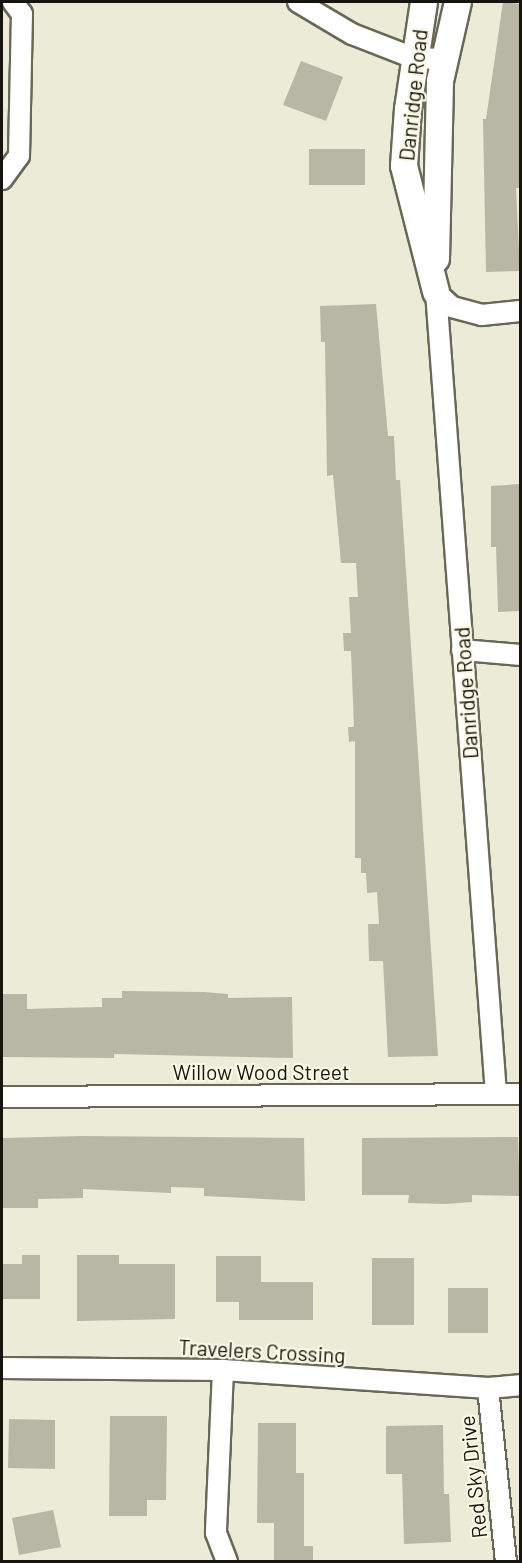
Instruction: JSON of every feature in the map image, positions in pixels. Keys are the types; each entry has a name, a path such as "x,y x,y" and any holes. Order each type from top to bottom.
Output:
{"street":[{"path":"2,178 19,156 22,14 14,2"},
{"path":"298,2 352,34 414,58 444,59"},
{"name":"Danridge Road","path":"424,2 414,58 404,166 435,292"},
{"name":"Danridge Road","path":"458,2 440,81 435,292 496,1095"},
{"path":"435,292 452,307 482,315 520,311"},
{"path":"462,650 520,655"},
{"name":"Willow Wood Street","path":"2,1097 520,1094"},
{"name":"Travelers Crossing","path":"2,1368 223,1370 488,1388 520,1385"},
{"path":"223,1370 216,1533 227,1562"},
{"name":"Red Sky Drive","path":"488,1388 506,1562"}],"building":[{"path":"503,2 520,4 520,188 516,188 520,271 486,272 483,119 486,119"},
{"path":"301,61 343,77 326,121 283,105"},
{"path":"309,149 365,149 365,185 309,185"},
{"path":"376,304 388,436 394,436 396,480 400,480 438,1056 388,1057 383,961 369,961 368,924 379,924 377,892 367,893 366,873 361,873 361,858 355,858 355,741 349,742 348,727 354,727 351,651 344,651 343,633 351,633 349,597 358,597 356,563 341,563 333,475 327,476 325,342 321,342 320,306"},
{"path":"520,484 520,611 498,612 496,547 491,547 491,486"},
{"path":"122,991 204,992 228,994 228,998 292,997 293,1058 114,1054 114,1058 2,1057 2,994 27,994 27,1009 102,1007 102,998 122,998"},
{"path":"82,1136 304,1138 305,1201 204,1196 204,1188 171,1187 171,1193 83,1189 83,1198 38,1199 38,1208 2,1208 2,1138"},
{"path":"518,1137 520,1196 472,1195 472,1202 446,1204 408,1203 409,1195 362,1195 362,1138"},
{"path":"22,1255 40,1255 40,1299 2,1299 2,1264 22,1264"},
{"path":"77,1255 119,1255 119,1264 175,1264 175,1319 77,1321"},
{"path":"216,1256 261,1256 261,1282 313,1282 313,1320 239,1320 239,1302 216,1302"},
{"path":"372,1258 414,1258 414,1325 372,1325"},
{"path":"448,1288 488,1288 488,1333 448,1333"},
{"path":"110,1416 167,1416 166,1500 147,1500 147,1516 109,1516"},
{"path":"9,1419 55,1420 55,1469 8,1468"},
{"path":"258,1423 296,1423 296,1473 304,1473 304,1546 313,1546 313,1562 274,1562 274,1523 257,1523"},
{"path":"443,1425 444,1494 449,1494 451,1542 404,1544 402,1474 386,1474 386,1426"},
{"path":"53,1510 61,1547 19,1555 12,1518"}]}
